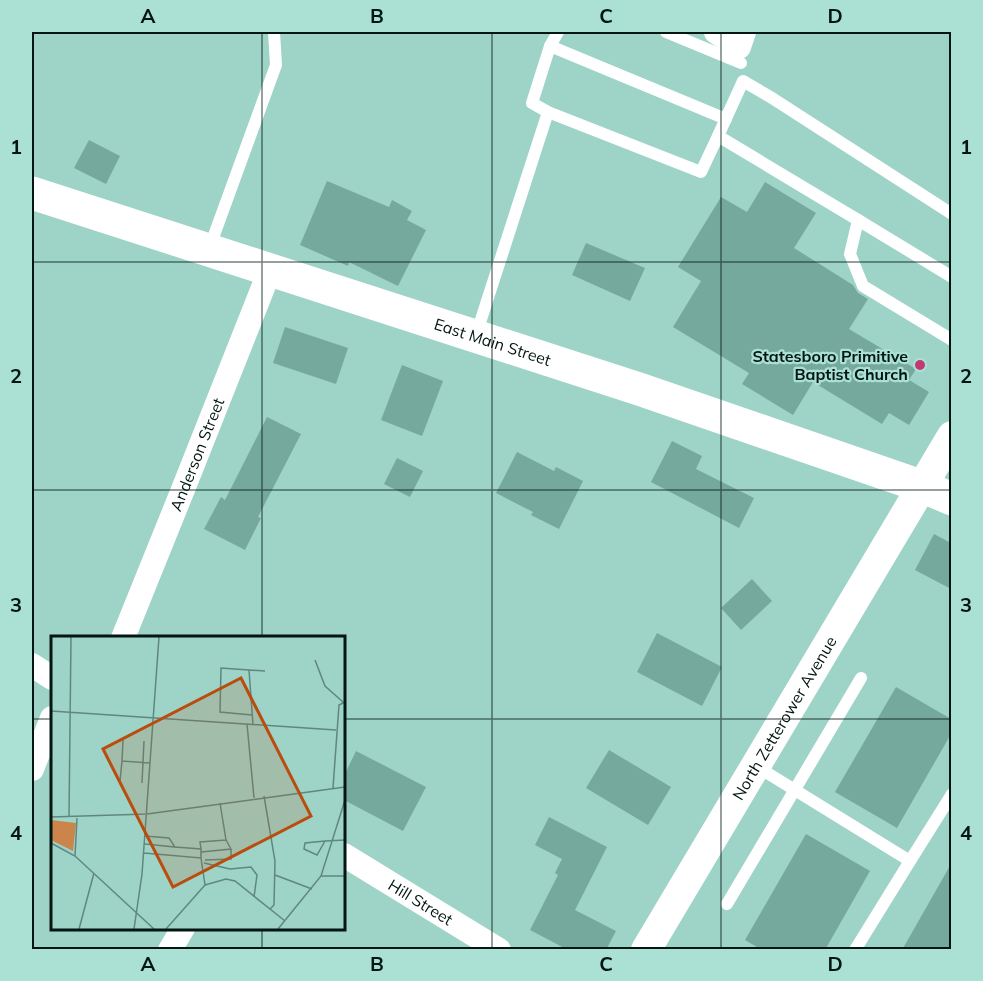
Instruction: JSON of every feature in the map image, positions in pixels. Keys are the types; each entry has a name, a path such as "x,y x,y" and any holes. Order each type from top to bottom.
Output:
{"main road":[{"name":"East Main Street","path":"32,193 639,389 921,486 951,499"}],"street":[{"path":"716,32 742,47"},
{"name":"Anderson Street","path":"124,636 270,270"},
{"name":"North Zetterower Avenue","path":"646,950 951,436"},
{"path":"32,665 51,677"},
{"path":"32,769 50,734"},
{"name":"Hill Street","path":"345,856 500,950"},
{"path":"171,950 182,930"}],"lane":[{"path":"208,250 276,65 274,32"},
{"path":"558,32 550,46 532,103 548,112 701,172 743,81 742,47 666,32"},
{"path":"550,46 726,119"},
{"path":"743,81 951,214"},
{"path":"476,336 548,112"},
{"path":"718,136 951,278"},
{"path":"858,220 850,254 863,286 951,340"},
{"path":"727,904 861,678"},
{"path":"755,765 910,861"},
{"path":"855,950 951,794"}],"building":[{"path":"89,140 120,156 106,184 74,168"},
{"path":"327,181 389,207 392,200 412,211 407,220 426,230 398,286 349,262 348,266 300,245"},
{"path":"765,182 816,213 794,248 853,285 858,293 868,299 849,329 916,369 909,380 929,392 909,425 889,413 882,424 813,382 793,415 742,384 749,373 673,327 701,281 678,267 721,197 747,212"},
{"path":"586,243 645,268 630,301 572,275"},
{"path":"285,327 348,348 336,384 273,363"},
{"path":"402,365 443,381 422,436 381,420"},
{"path":"267,417 301,434 258,517 261,518 245,550 204,529 221,497 225,500"},
{"path":"672,441 702,456 696,469 754,498 739,528 651,482"},
{"path":"517,452 554,471 556,467 583,481 559,529 531,515 533,512 496,493"},
{"path":"397,458 423,471 410,497 384,484"},
{"path":"934,534 951,543 951,589 915,570"},
{"path":"752,579 772,601 741,630 721,608"},
{"path":"657,633 722,667 702,706 637,672"},
{"path":"896,687 951,719 951,734 897,828 835,792"},
{"path":"609,750 671,787 648,825 586,788"},
{"path":"356,751 426,787 403,831 345,801 345,774"},
{"path":"549,817 607,847 575,910 616,931 606,950 568,950 530,930 558,875 555,873 562,859 535,845"},
{"path":"806,834 870,871 825,950 762,950 745,940"},
{"path":"951,864 951,950 902,950"}],"place":[{"name":"Statesboro Primitive Baptist Church","path":"920,365"}]}
